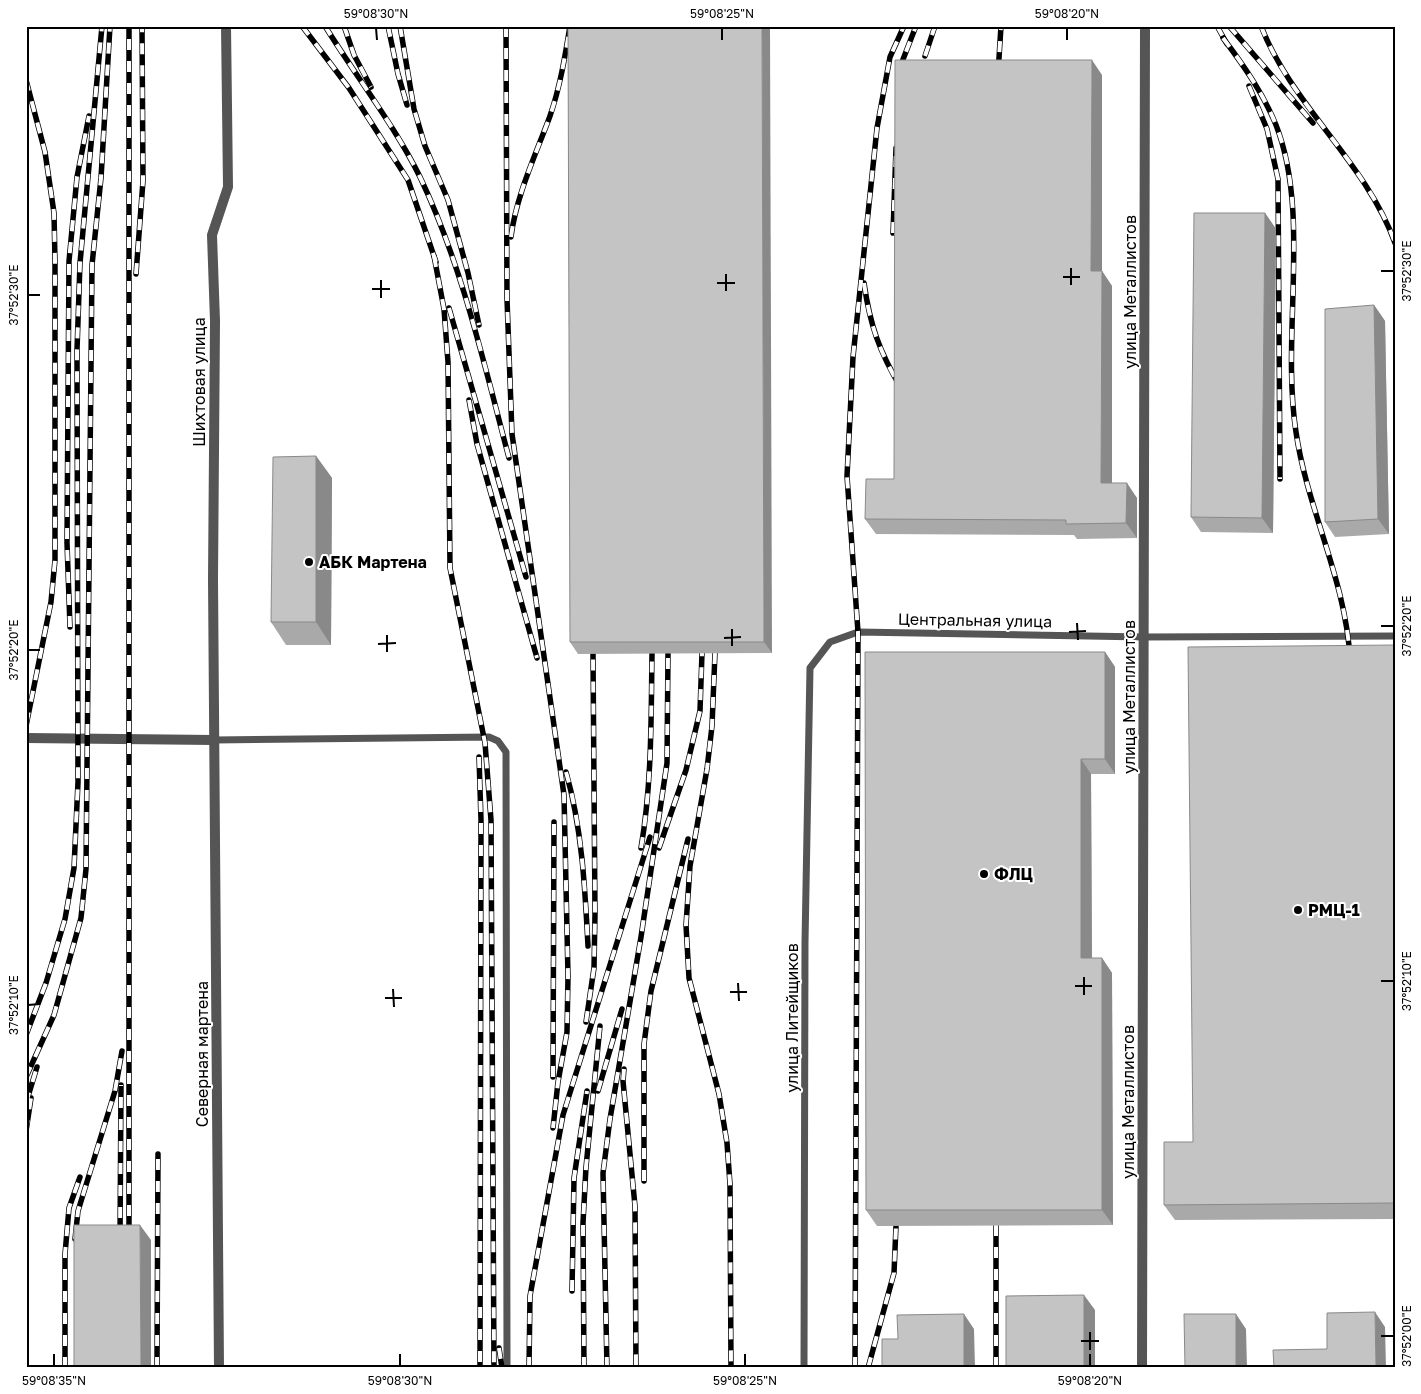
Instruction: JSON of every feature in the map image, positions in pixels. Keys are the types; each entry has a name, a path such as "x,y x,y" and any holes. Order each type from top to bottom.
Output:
{"street":[{"name":"Шихтовая улица","path":"214,740 215,321 212,235 228,187 226,26"},
{"name":"улица Металлистов","path":"1142,1368 1144,26"},
{"path":"26,738 214,740"},
{"name":"Северная мартена","path":"214,740 219,1368"}],"lane":[{"name":"Центральная улица","path":"810,668 830,642 858,632 1144,637 1395,636"},
{"name":"улица Литейщиков","path":"804,1368 805,952 810,668"},
{"path":"214,740 489,737 498,741 506,752 508,1368"}],"building":[{"path":"568,26 762,26 764,642 570,642"},
{"path":"895,60 1092,60 1091,271 1102,271 1101,483 1127,483 1126,523 1066,524 1066,520 865,519 866,479 894,479"},
{"path":"1194,213 1265,213 1262,518 1191,517"},
{"path":"1374,305 1378,519 1325,522 1325,309"},
{"path":"316,456 316,622 271,622 273,457"},
{"name":"РМЦ-1","path":"1395,645 1395,1203 1164,1205 1164,1142 1193,1142 1188,647"},
{"name":"ФЛЦ","path":"865,652 1105,652 1105,759 1081,759 1081,958 1102,958 1102,1210 866,1210"},
{"path":"74,1225 140,1225 141,1368 74,1368"},
{"path":"1084,1295 1084,1368 1006,1368 1006,1296"},
{"path":"1375,1312 1376,1368 1274,1368 1273,1350 1327,1349 1327,1313"},
{"path":"964,1314 964,1368 882,1368 882,1339 898,1339 897,1315"},
{"path":"1184,1314 1236,1314 1236,1368 1185,1368"}],"railway":[{"path":"26,1035 46,983 65,919 74,868 78,782 77,350 80,263 102,26"},
{"path":"26,1077 54,1015 81,918 86,869 92,265 101,178 110,26"},
{"path":"129,26 129,1238"},
{"path":"136,274 143,181 142,26"},
{"path":"302,26 349,88 408,180 436,262"},
{"path":"325,26 399,139 420,177 435,210 471,315 509,458"},
{"path":"344,26 354,55 371,87"},
{"path":"388,26 398,74 407,105"},
{"path":"400,26 414,109 425,146 448,200 468,273 479,325"},
{"path":"506,26 507,299 512,434 564,795 568,976 567,1032 558,1082 553,1128"},
{"path":"511,237 517,206 557,94 570,26"},
{"path":"855,1368 858,632 847,476 853,357 877,128 890,57 904,26"},
{"path":"901,73 902,62 916,26"},
{"path":"925,56 935,26"},
{"path":"998,74 1001,26"},
{"path":"1217,26 1227,44"},
{"path":"1229,26 1313,123"},
{"path":"1261,26 1274,55 1291,82 1366,186 1382,214 1395,243"},
{"path":"1223,38 1246,69 1265,102 1276,125 1286,160 1292,197 1294,236 1291,356 1292,395 1296,432 1301,461 1341,601 1350,659"},
{"path":"26,80 45,152 54,213 55,261 55,560 51,602 26,726"},
{"path":"1249,86 1267,129 1278,179 1280,479"},
{"path":"70,627 67,543 69,261 77,177 89,116"},
{"path":"893,233 896,148"},
{"path":"434,256 444,309 448,362 450,568 485,743 491,820 494,1368"},
{"path":"864,283 876,337 901,388"},
{"path":"449,308 526,577"},
{"path":"469,400 477,444 537,658"},
{"path":"607,1368 603,1173 667,763 668,653"},
{"path":"659,848 686,770 700,711 702,653"},
{"path":"715,653 712,726 707,769 690,866 686,925 689,978 719,1094 727,1143 730,1184 731,1368"},
{"path":"586,1022 594,968 593,654"},
{"path":"641,848 649,775 652,654"},
{"path":"479,757 481,820 480,1368"},
{"path":"566,772 579,836 588,946"},
{"path":"553,1077 554,822"},
{"path":"529,1368 530,1296 563,1115 650,837"},
{"path":"644,1181 644,1044 651,991 688,839"},
{"path":"598,1091 622,1009"},
{"path":"584,1368 583,1223 586,1167 600,1026"},
{"path":"75,1239 78,1211 115,1091 122,1051"},
{"path":"26,1103 37,1067"},
{"path":"624,1069 623,1081 635,1206 636,1368"},
{"path":"120,1240 121,1085"},
{"path":"572,1291 574,1178 587,1091"},
{"path":"26,1131 31,1098"},
{"path":"157,1368 158,1154"},
{"path":"65,1368 65,1254 69,1208 80,1177"},
{"path":"996,1225 996,1368"},
{"path":"868,1368 894,1273 896,1226"},
{"path":"499,1348 502,1368"}],"place":[{"name":"АБК Мартена","path":"309,562"},
{"name":"ФЛЦ","path":"984,874"},
{"name":"РМЦ-1","path":"1298,910"}]}
